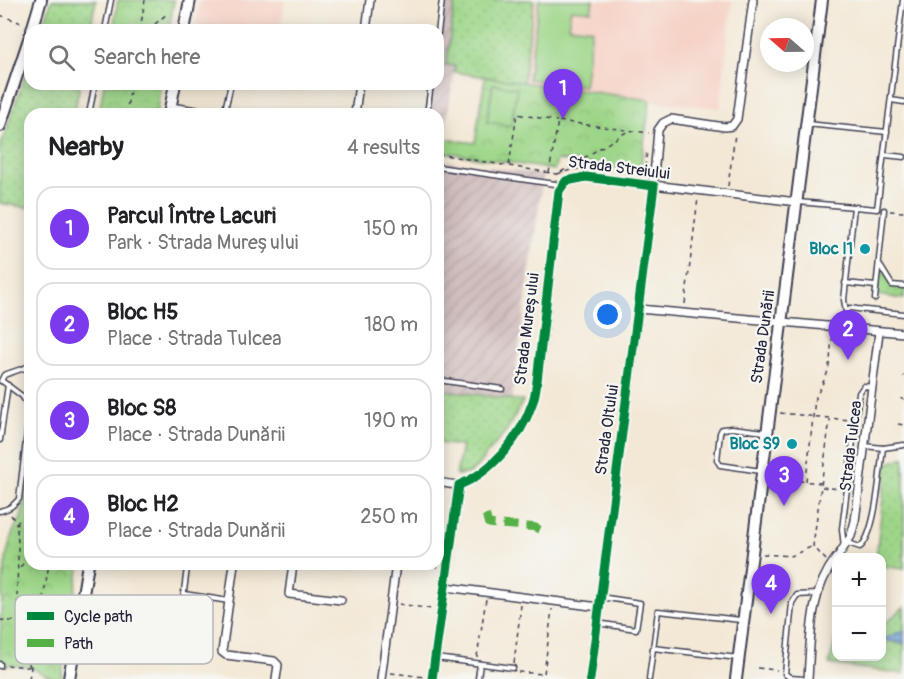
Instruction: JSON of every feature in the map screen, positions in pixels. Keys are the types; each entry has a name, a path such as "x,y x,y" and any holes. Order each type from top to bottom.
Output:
{"street":[{"path":"33,24 41,0"},
{"path":"185,24 190,0"},
{"path":"367,24 370,0"},
{"path":"737,119 753,0"},
{"name":"Strada Dunării","path":"736,679 822,0"},
{"path":"0,126 24,52"},
{"path":"170,108 174,90"},
{"path":"356,108 358,90"},
{"name":"Strada Oltului","path":"590,679 639,309 654,186 658,130 663,123 671,119 725,127 732,126 737,119"},
{"path":"562,185 566,181 578,178"},
{"name":"Strada Streiului","path":"578,178 604,178 797,202"},
{"name":"Strada Mureșului","path":"459,485 476,477 494,461 522,425 532,404 539,370 558,197 562,185"},
{"path":"639,309 904,333"},
{"name":"Strada Tulcea","path":"840,553 854,528 879,332"},
{"path":"432,679 459,485 444,483"},
{"name":"Strada Tulcea","path":"808,679 813,609 817,594 832,564"},
{"path":"83,595 87,570"},
{"path":"233,570 224,654 274,661 278,665 276,679"},
{"path":"292,570 290,594 341,600"},
{"path":"382,675 395,570"},
{"path":"446,586 599,607"},
{"path":"69,679 71,664"}],"lane":[{"path":"106,24 111,0"},
{"path":"439,24 442,0"},
{"path":"797,202 877,210 901,38 903,0"},
{"path":"90,108 94,90"},
{"path":"225,108 230,90"},
{"path":"428,108 430,90"},
{"path":"891,100 904,102"},
{"path":"807,124 887,132"},
{"path":"885,155 904,157"},
{"path":"444,168 562,185"},
{"path":"846,328 845,283 854,207"},
{"path":"875,299 884,210"},
{"path":"879,264 892,285 904,286"},
{"path":"845,283 876,286"},
{"path":"846,311 850,308 904,314"},
{"path":"24,368 4,375 1,381 24,399"},
{"path":"444,381 502,389"},
{"path":"0,440 9,385"},
{"path":"872,387 864,386 860,393 842,529 846,545 860,547 867,538 873,516 883,448"},
{"path":"761,474 720,465 717,460 720,433 722,429 732,428 766,432"},
{"path":"866,446 883,448 904,446"},
{"path":"0,511 14,506 19,499 24,458"},
{"path":"850,471 862,473"},
{"path":"187,570 184,594 190,595"},
{"path":"803,679 791,678 785,674 792,603 796,595 817,594"},
{"path":"597,623 636,629 640,603 600,597"},
{"path":"213,599 229,601"},
{"path":"649,679 658,611 743,621"},
{"path":"653,648 738,658"},
{"path":"435,658 513,668"},
{"path":"478,664 478,678"}],"path":[{"path":"141,24 145,0"},
{"path":"155,24 168,13"},
{"path":"0,15 24,27"},
{"path":"127,108 130,90"},
{"path":"509,166 518,114 650,133"},
{"path":"727,194 737,119"},
{"path":"549,173 558,121"},
{"path":"557,174 629,130"},
{"path":"644,176 648,144"},
{"path":"557,174 574,169 586,170"},
{"path":"683,314 699,191"},
{"path":"806,481 815,399 827,374 832,327"},
{"path":"769,412 814,418 856,420"},
{"path":"830,419 813,546 830,566"},
{"path":"898,424 904,425"},
{"path":"761,474 822,483 822,487"},
{"path":"822,487 847,490"},
{"path":"7,510 16,523 24,527"},
{"path":"16,523 24,518"},
{"path":"16,523 19,568 17,595"},
{"path":"752,554 791,556 813,546"},
{"path":"19,568 24,563"},
{"path":"43,595 48,570"},
{"path":"522,598 513,671 544,674 553,602"},
{"path":"391,603 442,610"},
{"path":"478,664 486,603"},
{"path":"0,620 15,621"},
{"path":"29,679 31,664"},
{"path":"0,665 30,667"},
{"path":"758,668 777,670"},
{"path":"382,675 432,679"}],"shaded area":[{"path":"200,0 285,0 281,24 196,24"},
{"path":"444,0 455,0 446,65 455,66 445,134 444,108 430,108 432,90 444,90 444,24 441,24"},
{"path":"534,0 732,0 720,108 658,102 523,83"},
{"path":"444,161 543,175 512,399 444,390"}],"green space":[{"path":"52,0 96,0 91,24 43,24"},
{"path":"118,0 174,0 170,24 114,24"},
{"path":"455,0 534,0 523,83 454,72 455,66 446,65"},
{"path":"539,0 593,0 591,11 571,9 568,26 592,29 584,86 528,79"},
{"path":"485,77 650,100 640,171 557,160 554,170 444,152 444,139 475,143"},
{"path":"24,79 24,90 79,90 75,108 24,108 24,207 0,203 0,148"},
{"path":"493,84 517,88 511,126 487,122"},
{"path":"103,90 160,90 157,108 100,108"},
{"path":"879,264 892,285 904,286 904,299 876,295"},
{"path":"444,390 523,401 506,431 471,473 456,475 462,446 444,444"},
{"path":"904,457 904,569 886,567 886,553 876,553 887,464"},
{"path":"769,468 796,471 795,478 768,476"},
{"path":"24,505 24,570 79,570 75,595 15,595 15,664 63,664 61,679 53,679 30,667 0,664 5,565 14,530 21,519"},
{"path":"904,607 904,674 829,664 832,652 832,661 886,661 887,622"}],"water":[{"path":"904,630 904,644 886,641 886,638"}],"marked path":[{"path":"486,515 488,523 534,527 545,532"}],"cycle path":[{"path":"432,679 459,485 493,463 513,441 527,416 536,387 559,191 566,181 586,177 654,186 590,679"}],"place":[{"name":"Parcul Între Lacuri","path":"563,119"},
{"name":"Bloc I1","path":"865,249"},
{"name":"Bloc H5","path":"848,360"},
{"name":"Bloc S9","path":"792,444"},
{"name":"Bloc S8","path":"784,506"},
{"name":"Bloc H2","path":"771,614"}]}
